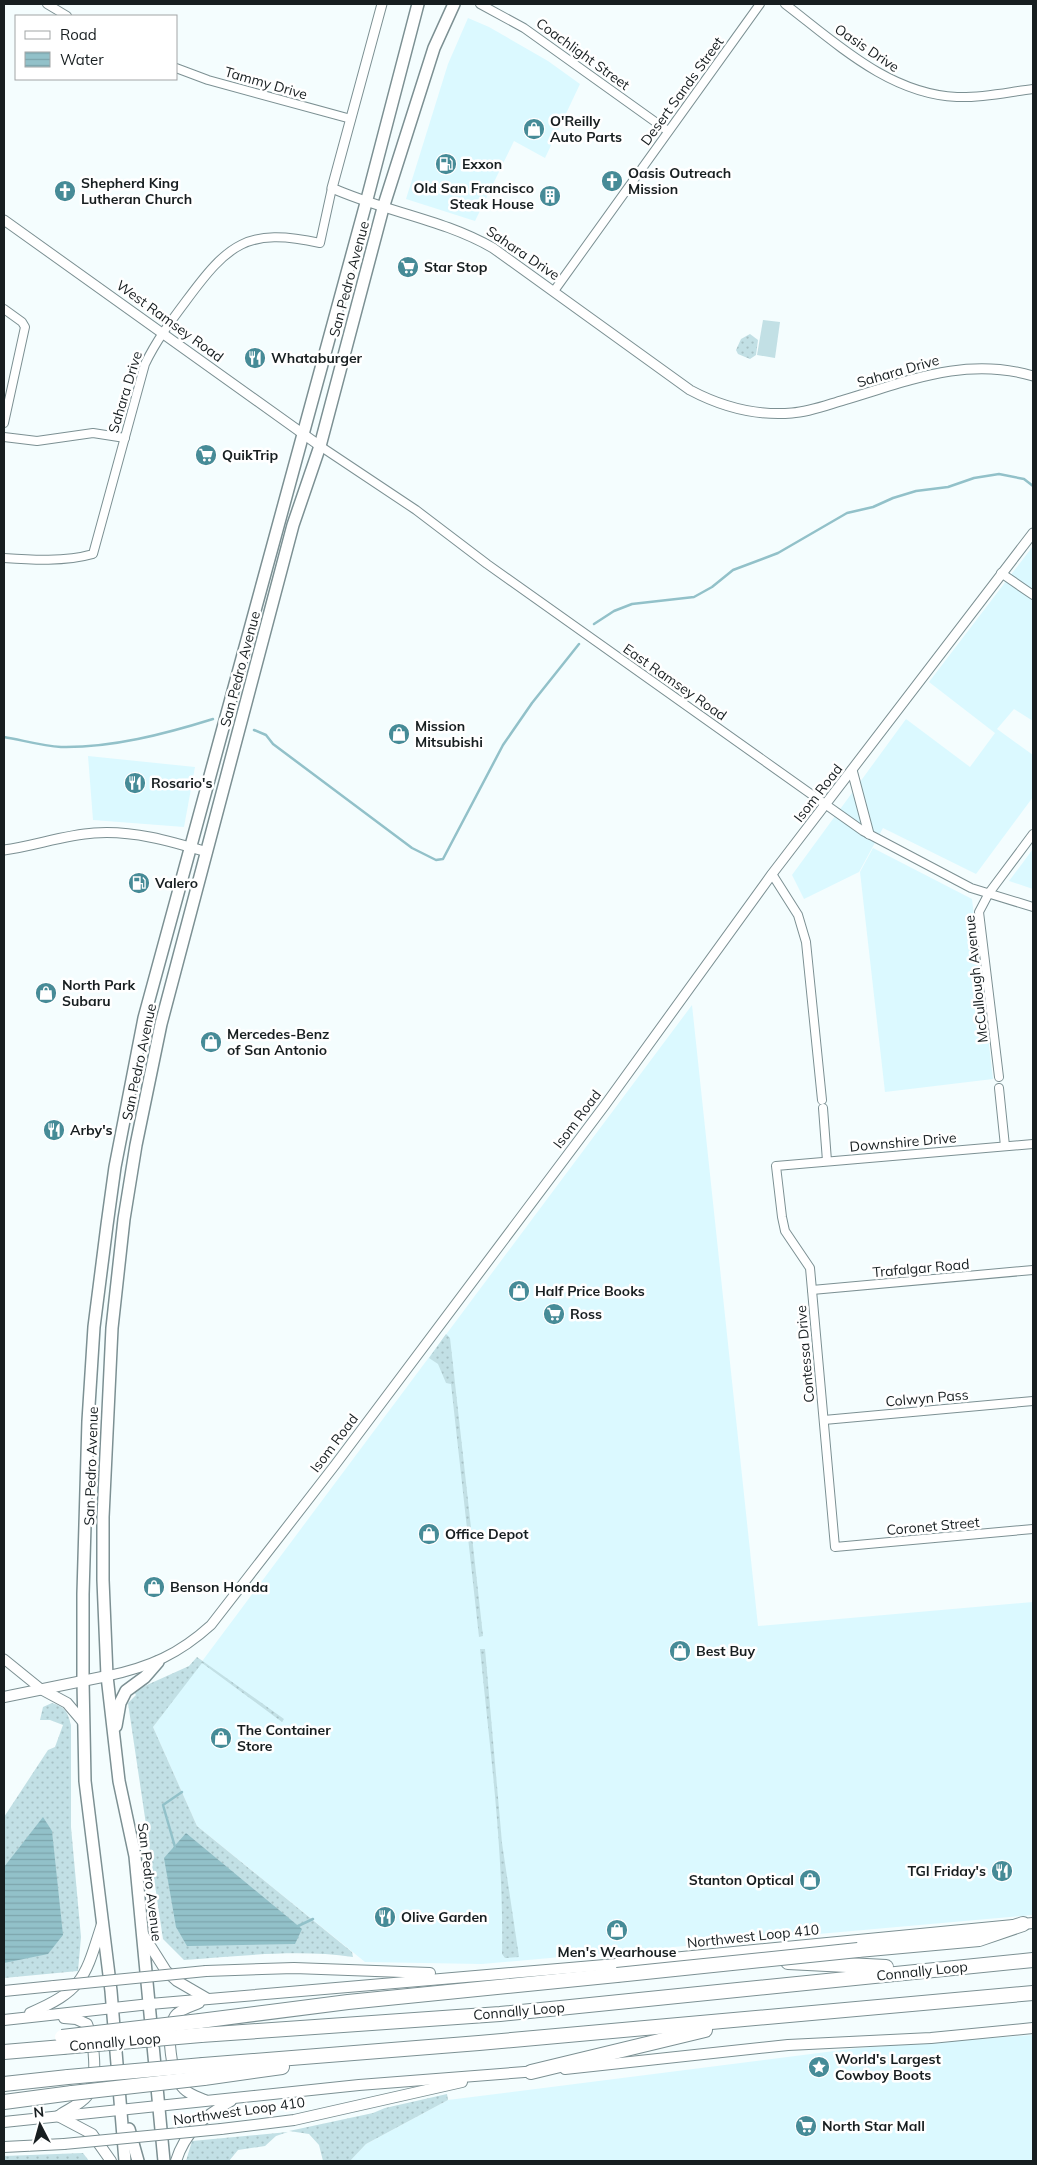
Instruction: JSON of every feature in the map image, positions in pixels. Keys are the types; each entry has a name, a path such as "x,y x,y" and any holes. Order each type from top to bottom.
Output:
{"highway":[{"path":"4,2046 201,2028 348,2002 619,1970 979,1938 1028,1924"},
{"name":"Connally Loop","path":"201,2028 500,2014 1033,1960"},
{"path":"619,1970 795,1962 927,1970"},
{"name":"Connally Loop","path":"204,2071 415,2048 1033,1993"},
{"path":"531,2072 705,2030 797,2015"},
{"name":"Connally Loop","path":"4,2052 62,2042"},
{"path":"4,2084 68,2077 204,2071"},
{"path":"4,2102 72,2093 204,2071"}],"main road":[{"name":"San Pedro Avenue","path":"125,2161 113,2008 85,1781 83,1681 84,1513 91,1368 107,1225 133,1067 144,1018 366,203 418,4"},
{"name":"San Pedro Avenue","path":"164,2161 157,2105 150,2004 135,1856 120,1781 107,1676 103,1525 109,1370 122,1227 136,1145 161,1024 293,525 320,446 384,208 434,48 454,4"},
{"path":"249,632 264,636"},
{"path":"93,1340 111,1342"},
{"path":"91,1368 109,1370"},
{"path":"114,1732 119,1716 120,1703 126,1691 145,1677 158,1662"},
{"path":"4,1697 107,1676"},
{"path":"41,1689 67,1702 84,1723"},
{"path":"20,2018 57,2002 70,1993 83,1979 102,1924"},
{"name":"Northwest Loop 410","path":"4,2020 150,2004 476,1975 619,1970 1028,1924"},
{"path":"142,1932 166,1971 177,1981 209,1999"},
{"name":"Northwest Loop 410","path":"4,1991 206,1971 294,1968 476,1975"},
{"path":"208,2101 192,2095 178,2081 174,2070 170,2034 175,2016 181,2010 209,1999"},
{"path":"20,2018 76,2018 87,2024 92,2037 94,2082 87,2098 58,2116"},
{"name":"Northwest Loop 410","path":"4,2122 121,2108 234,2099 359,2085 531,2072 788,2045 931,2038 1033,2028"},
{"name":"Northwest Loop 410","path":"4,2146 64,2144 294,2120 504,2074"},
{"path":"176,2161 185,2137 219,2107 234,2099"},
{"path":"121,2108 136,2148 138,2161"},
{"path":"58,2116 92,2134 111,2161"}],"street":[{"path":"47,4 65,15"},
{"path":"332,188 382,4"},
{"name":"Coachlight Street","path":"480,4 524,28 668,131"},
{"name":"Desert Sands Street","path":"554,291 760,4"},
{"name":"Oasis Drive","path":"785,4 880,74 898,83 958,97 996,95 1033,88"},
{"name":"Tammy Drive","path":"178,69 208,80 350,119"},
{"name":"Sahara Drive","path":"4,558 56,559 93,554 144,364 163,332 212,267 236,246 272,236 295,237 320,243 332,188 366,203 459,230 474,237 493,248 554,291 690,390 722,405 739,410 771,414 810,410 933,374 967,368 1002,369 1033,376"},
{"name":"West Ramsey Road","path":"4,220 320,446"},
{"path":"4,309 22,322 25,327 4,423"},
{"path":"4,437 37,441 93,433 125,438"},
{"name":"East Ramsey Road","path":"320,446 416,510 487,564 869,834 951,878 1033,907"},
{"name":"Isom Road","path":"107,1676 158,1662 192,1642 211,1625 341,1458 605,1105 772,874 1033,533"},
{"path":"1001,573 1033,595"},
{"path":"852,770 869,834"},
{"path":"4,850 84,834 110,832 143,836 206,852"},
{"name":"McCullough Avenue","path":"999,1077 979,912 989,893 1033,834"},
{"path":"772,874 798,915 805,938 823,1104 827,1161"},
{"path":"999,1088 1005,1146"},
{"name":"Downshire Drive","path":"776,1166 1033,1144"},
{"name":"Contessa Drive","path":"776,1166 782,1217 786,1231 810,1268 834,1547"},
{"name":"Trafalgar Road","path":"812,1290 1033,1270"},
{"name":"Colwyn Pass","path":"824,1420 1033,1401"},
{"name":"Coronet Street","path":"834,1547 1033,1529"},
{"path":"4,1659 41,1689"}],"shaded area":[{"path":"468,18 489,27 548,61 580,84 545,158 514,141 475,221 406,199 448,64"},
{"path":"763,320 780,322 775,358 757,355"},
{"path":"750,334 758,340 756,355 750,359 738,354 736,350 741,339"},
{"path":"1033,546 1033,721 1014,709 997,729 1033,755 1033,797 976,874 883,828 859,872 804,899 792,875 906,719 970,767 995,733 929,682"},
{"path":"88,756 195,767 184,827 93,820"},
{"path":"873,848 972,899 993,1079 885,1092 860,872"},
{"path":"1033,849 1033,889 1009,881"},
{"path":"692,1005 758,1626 1033,1602 1033,1915 482,1964 365,1962 197,1826 153,1727"},
{"path":"446,1334 450,1338 483,1636 479,1637 451,1384 446,1383 438,1364 429,1358"},
{"path":"480,1649 485,1649 502,1843 519,1957 505,1958 502,1954 499,1840"},
{"path":"197,1657 284,1719 282,1722 202,1663 153,1727 197,1826 352,1952 353,1957 290,1953 184,1960 163,1939 128,1703 136,1695 134,1692 138,1689 189,1666"},
{"path":"52,1703 60,1706 65,1711 71,1725 71,1827 81,1937 78,1971 4,1978 4,1817 48,1750 55,1747 63,1725 50,1720 40,1720 43,1707"},
{"path":"1033,2035 1033,2161 350,2161 366,2144 448,2100 858,2048"},
{"path":"447,2094 448,2100 366,2144 350,2161 323,2161 319,2145 309,2134 289,2131 373,2113 385,2108"},
{"path":"288,2132 276,2136 265,2146 238,2150 229,2161 186,2161 192,2141"},
{"path":"83,2153 89,2161 4,2161 4,2156"}],"water":[{"path":"43,1817 52,1831 63,1935 48,1954 4,1963 4,1867"},
{"path":"186,1833 302,1929 295,1944 187,1946 176,1927 164,1858"}],"waterway":[{"path":"594,624 614,611 632,604 694,597 712,587 733,570 778,553 847,513 873,507 893,498 916,491 948,487 974,478 999,474 1024,479 1033,486"},
{"path":"254,730 266,735 273,744 412,848 436,860 443,859 503,745 532,703 579,644"},
{"path":"4,737 61,747 80,747 138,739 213,719"},
{"path":"175,1847 163,1805 182,1792"},
{"path":"298,1926 313,1919"}],"place":[{"name":"O'Reilly Auto Parts","path":"534,129"},
{"name":"Exxon","path":"446,164"},
{"name":"Oasis Outreach Mission","path":"612,181"},
{"name":"Shepherd King Lutheran Church","path":"65,191"},
{"name":"Old San Francisco Steak House","path":"550,196"},
{"name":"Star Stop","path":"408,267"},
{"name":"Whataburger","path":"255,358"},
{"name":"QuikTrip","path":"206,455"},
{"name":"Mission Mitsubishi","path":"399,734"},
{"name":"Rosario's","path":"135,783"},
{"name":"Valero","path":"139,883"},
{"name":"North Park Subaru","path":"46,993"},
{"name":"Mercedes-Benz of San Antonio","path":"211,1042"},
{"name":"Arby's","path":"54,1130"},
{"name":"Half Price Books","path":"519,1291"},
{"name":"Ross","path":"554,1314"},
{"name":"Office Depot","path":"429,1534"},
{"name":"Benson Honda","path":"154,1587"},
{"name":"Best Buy","path":"680,1651"},
{"name":"The Container Store","path":"221,1738"},
{"name":"TGI Friday's","path":"1002,1871"},
{"name":"Stanton Optical","path":"810,1880"},
{"name":"Olive Garden","path":"385,1917"},
{"name":"Men's Wearhouse","path":"617,1930"},
{"name":"World's Largest Cowboy Boots","path":"819,2067"},
{"name":"North Star Mall","path":"806,2126"}]}
